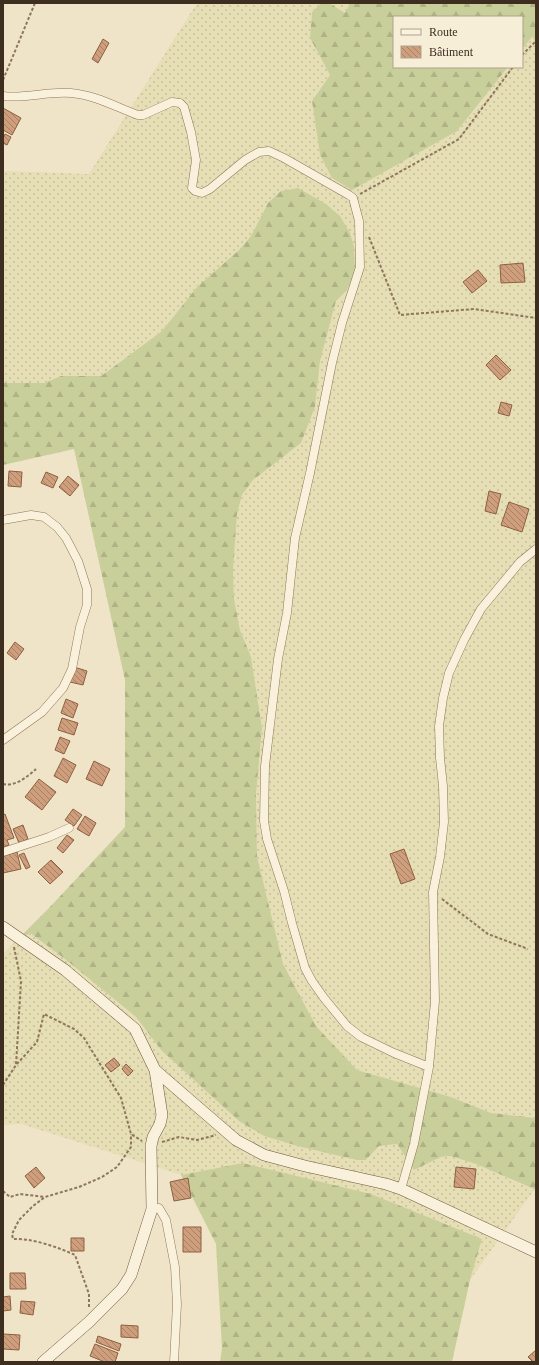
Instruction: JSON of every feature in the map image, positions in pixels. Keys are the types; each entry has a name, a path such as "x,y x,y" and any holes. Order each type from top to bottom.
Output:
{"street":[{"path":"3,96 13,98 45,93 71,93 100,99 138,115 143,115 172,102 180,103 184,107 191,132 196,160 192,188 195,191 202,193 210,189 245,160 259,152 269,152 284,158 353,198 359,221 360,267 342,322 332,363 310,473 294,538 287,613 278,659 265,766 264,821 267,839 284,891 305,968 312,981 347,1026 361,1037 394,1053 429,1067"},
{"path":"3,520 32,515 44,517 57,527 66,538 78,562 87,589 87,605 80,627 72,669 63,688 42,712 3,740"},
{"path":"402,1189 414,1144 429,1067 435,1001 434,892 444,822 439,726 443,698 449,673 464,640 481,609 520,562 536,548"},
{"path":"3,852 49,837 69,828"},
{"path":"7,930 65,970 135,1029 155,1070 162,1115 151,1146 152,1209 131,1275 122,1289 89,1322 43,1362"},
{"path":"155,1070 236,1140 264,1156 402,1189 536,1252"},
{"path":"152,1209 159,1208 166,1220 175,1267 177,1304 174,1362"}],"path":[{"path":"3,80 35,3"},
{"path":"523,54 536,41"},
{"path":"353,198 459,139 512,68"},
{"path":"367,233 400,315 474,309 536,318"},
{"path":"3,784 9,785 27,777 36,769"},
{"path":"434,892 488,934 528,949"},
{"path":"7,930 21,982 16,1065"},
{"path":"3,1085 16,1065 37,1042 44,1014 74,1029 84,1038 121,1098 131,1134 131,1146 118,1167 102,1177 79,1187 45,1197 33,1206 19,1220 12,1234 13,1239 22,1238 39,1242 75,1255 89,1294 89,1322"},
{"path":"131,1134 151,1146 179,1136 197,1140 222,1134 236,1140"},
{"path":"3,1191 10,1197 20,1194 45,1197"}],"shaded area":[{"path":"197,3 321,3 312,12 310,38 330,75 312,101 320,155 332,178 457,131 507,68 523,68 523,48 533,36 536,45 536,1118 491,1113 451,1097 357,1070 316,1026 283,964 257,856 256,795 262,728 251,657 240,630 234,599 233,570 237,514 242,495 253,480 301,443 315,407 320,361 336,301 346,291 268,203 251,236 239,250 197,287 162,331 100,376 61,376 44,383 3,383 3,171 89,174"},
{"path":"329,3 348,3 349,5 345,14"},
{"path":"30,933 65,959 136,1017 162,1051 239,1121 264,1136 301,1147 357,1160 367,1160 379,1146 397,1144 414,1170 441,1157 450,1156 476,1164 534,1190 470,1280 482,1239 243,1163 181,1175 22,1124 3,1125 3,954 11,946"}],"green space":[{"path":"321,3 329,3 345,13 349,5 348,3 536,3 536,45 533,36 523,48 523,16 393,16 393,68 507,68 457,131 352,190 332,178 320,155 312,101 330,75 310,38 312,12"},
{"path":"298,188 326,204 340,216 350,233 354,247 355,274 346,291 336,301 320,361 315,407 301,443 253,480 242,495 237,514 233,570 234,599 240,630 251,657 262,728 256,795 257,856 283,964 316,1026 357,1070 451,1097 491,1113 536,1118 536,1190 476,1164 450,1156 441,1157 414,1170 397,1144 379,1146 366,1160 357,1160 301,1147 264,1136 239,1121 162,1051 136,1017 65,959 30,933 11,946 125,827 125,680 74,449 3,465 3,383 44,383 61,376 101,376 162,331 197,287 239,250 251,236 268,203 281,191"},
{"path":"243,1163 371,1194 482,1239 470,1280 452,1362 220,1362 222,1348 216,1244 181,1175"}],"building":[{"path":"103,39 109,43 98,63 92,59"},
{"path":"3,108 21,118 12,135 3,130"},
{"path":"5,134 11,137 7,145 3,143"},
{"path":"523,263 525,282 501,283 500,265"},
{"path":"478,270 487,281 472,293 463,282"},
{"path":"496,355 511,370 500,380 486,365"},
{"path":"501,402 512,405 509,416 498,413"},
{"path":"9,471 22,472 21,487 8,486"},
{"path":"46,472 58,477 53,488 41,483"},
{"path":"68,476 79,485 70,496 59,487"},
{"path":"489,491 501,494 496,514 485,511"},
{"path":"509,502 529,509 522,532 501,525"},
{"path":"15,642 24,649 16,660 7,653"},
{"path":"74,667 87,671 83,685 70,682"},
{"path":"66,699 78,704 73,718 61,713"},
{"path":"62,718 78,723 74,735 58,730"},
{"path":"60,737 70,741 64,754 55,750"},
{"path":"63,758 76,765 67,783 54,776"},
{"path":"94,761 110,769 102,786 86,779"},
{"path":"39,779 56,792 42,810 25,797"},
{"path":"73,809 82,815 74,826 65,820"},
{"path":"5,814 14,838 7,840 9,845 3,847 3,815"},
{"path":"85,816 96,823 89,836 77,829"},
{"path":"23,825 28,839 19,843 13,829"},
{"path":"67,835 74,840 63,853 57,848"},
{"path":"404,849 415,879 401,884 390,854"},
{"path":"17,852 21,869 3,873 3,856"},
{"path":"24,853 30,867 26,869 19,855"},
{"path":"51,860 63,872 50,884 38,872"},
{"path":"114,1058 120,1065 111,1072 105,1065"},
{"path":"126,1064 133,1071 128,1076 122,1069"},
{"path":"36,1167 45,1178 34,1188 25,1176"},
{"path":"456,1167 476,1169 474,1189 454,1187"},
{"path":"188,1178 191,1198 174,1201 170,1182"},
{"path":"183,1227 201,1227 201,1252 183,1252"},
{"path":"71,1238 84,1238 84,1251 71,1251"},
{"path":"10,1273 25,1273 26,1289 10,1289"},
{"path":"10,1296 11,1310 3,1311 3,1297"},
{"path":"21,1301 35,1302 33,1315 20,1313"},
{"path":"121,1325 138,1326 138,1338 121,1337"},
{"path":"3,1334 20,1335 19,1350 3,1349"},
{"path":"98,1336 121,1344 119,1351 96,1342"},
{"path":"95,1344 118,1353 115,1362 105,1362 90,1356"},
{"path":"536,1350 536,1362 533,1362 528,1357"}]}
